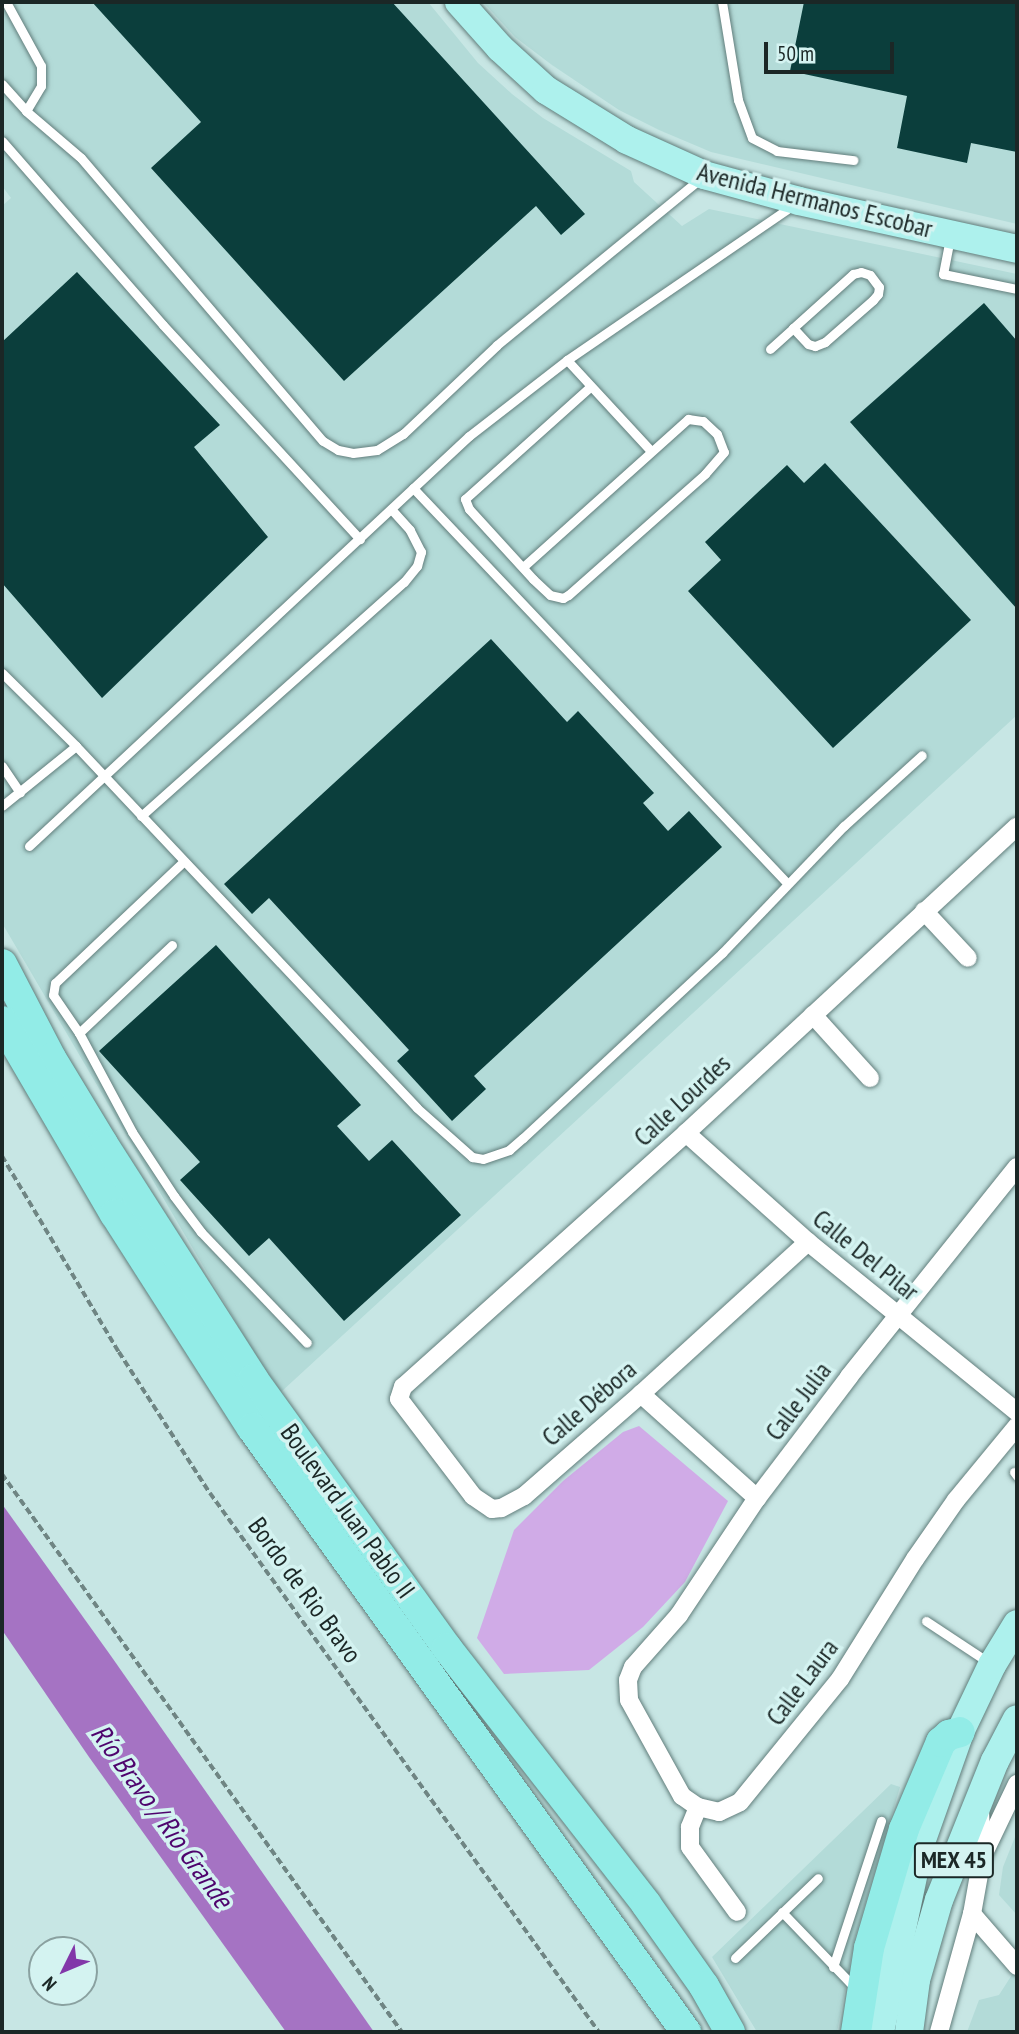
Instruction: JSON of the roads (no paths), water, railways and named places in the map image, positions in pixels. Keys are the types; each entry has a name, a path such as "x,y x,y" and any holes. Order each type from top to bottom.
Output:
{"highway":[{"name":"Boulevard Juan Pablo II","path":"2,964 51,1058 103,1144 253,1379 447,1648 646,1905 704,1986 730,2032"},
{"name":"Boulevard Juan Pablo II","path":"2,1020 116,1214 252,1427 686,2032"},
{"path":"856,2032 869,1948 904,1829 941,1742 949,1735 960,1732"}],"main road":[{"name":"Avenida Hermanos Escobar","path":"459,2 500,48 547,90 627,140 704,176 799,201 1017,249"},
{"name":"MEX 45","path":"880,2032 919,1848 960,1732 992,1665 1017,1624"},
{"name":"MEX 45","path":"909,2032 916,1980 939,1900 979,1798 1017,1719"}],"street":[{"name":"Calle Lourdes","path":"411,1415 399,1399 403,1387 686,1133 1017,826"},
{"path":"923,911 968,958"},
{"path":"813,1015 870,1078"},
{"name":"Calle Del Pilar","path":"686,1133 807,1242 1017,1412"},
{"name":"Calle Julia","path":"698,1807 682,1796 629,1700 630,1673 635,1662 679,1615 757,1498 1017,1167"},
{"name":"Calle Débora","path":"411,1415 472,1496 492,1509 501,1508 524,1496 641,1394 807,1242"},
{"path":"641,1394 757,1498"},
{"name":"Calle Laura","path":"698,1807 726,1811 740,1802 769,1768 840,1679 915,1559 956,1500 1017,1426"},
{"path":"982,1858 1017,1784"},
{"path":"939,2032 972,1914 982,1858 979,1798"},
{"path":"698,1807 690,1827 691,1847 737,1912"},
{"path":"972,1914 1017,1966"}],"lane":[{"path":"6,2 41,66 41,86 26,111"},
{"path":"722,2 738,100 752,138 777,150 853,160"},
{"path":"2,84 26,111 81,158 323,441 338,450 352,453 377,450 403,434 497,345 704,176"},
{"path":"2,141 163,325 360,539"},
{"path":"29,846 469,436 567,360 799,201"},
{"path":"951,235 943,274 1017,289"},
{"path":"770,349 793,328 853,274 861,272 870,275 878,287 878,294 873,300 825,342 815,346 808,344 793,328"},
{"path":"567,360 650,450"},
{"path":"523,567 681,423 696,418 717,434 724,452 705,474 568,595 556,598 550,595 523,567 469,509 466,499 590,387"},
{"path":"413,488 787,883"},
{"path":"141,816 404,582 417,566 422,552 410,530 391,509"},
{"path":"2,673 105,776 417,1108 472,1157 483,1159 509,1150 523,1138 722,953 787,883 922,755"},
{"path":"2,806 76,746"},
{"path":"2,766 20,793"},
{"path":"183,862 55,983 54,995 79,1033 108,1092 174,1196 201,1232 307,1342"},
{"path":"79,1033 172,945"},
{"path":"926,1621 992,1665"},
{"path":"833,1967 881,1821"},
{"path":"735,1958 818,1878"},
{"path":"782,1912 860,1993"}],"water":[{"name":"Río Bravo / Rio Grande","path":"2,1504 374,2032 286,2032 89,1757 2,1630"}]}
